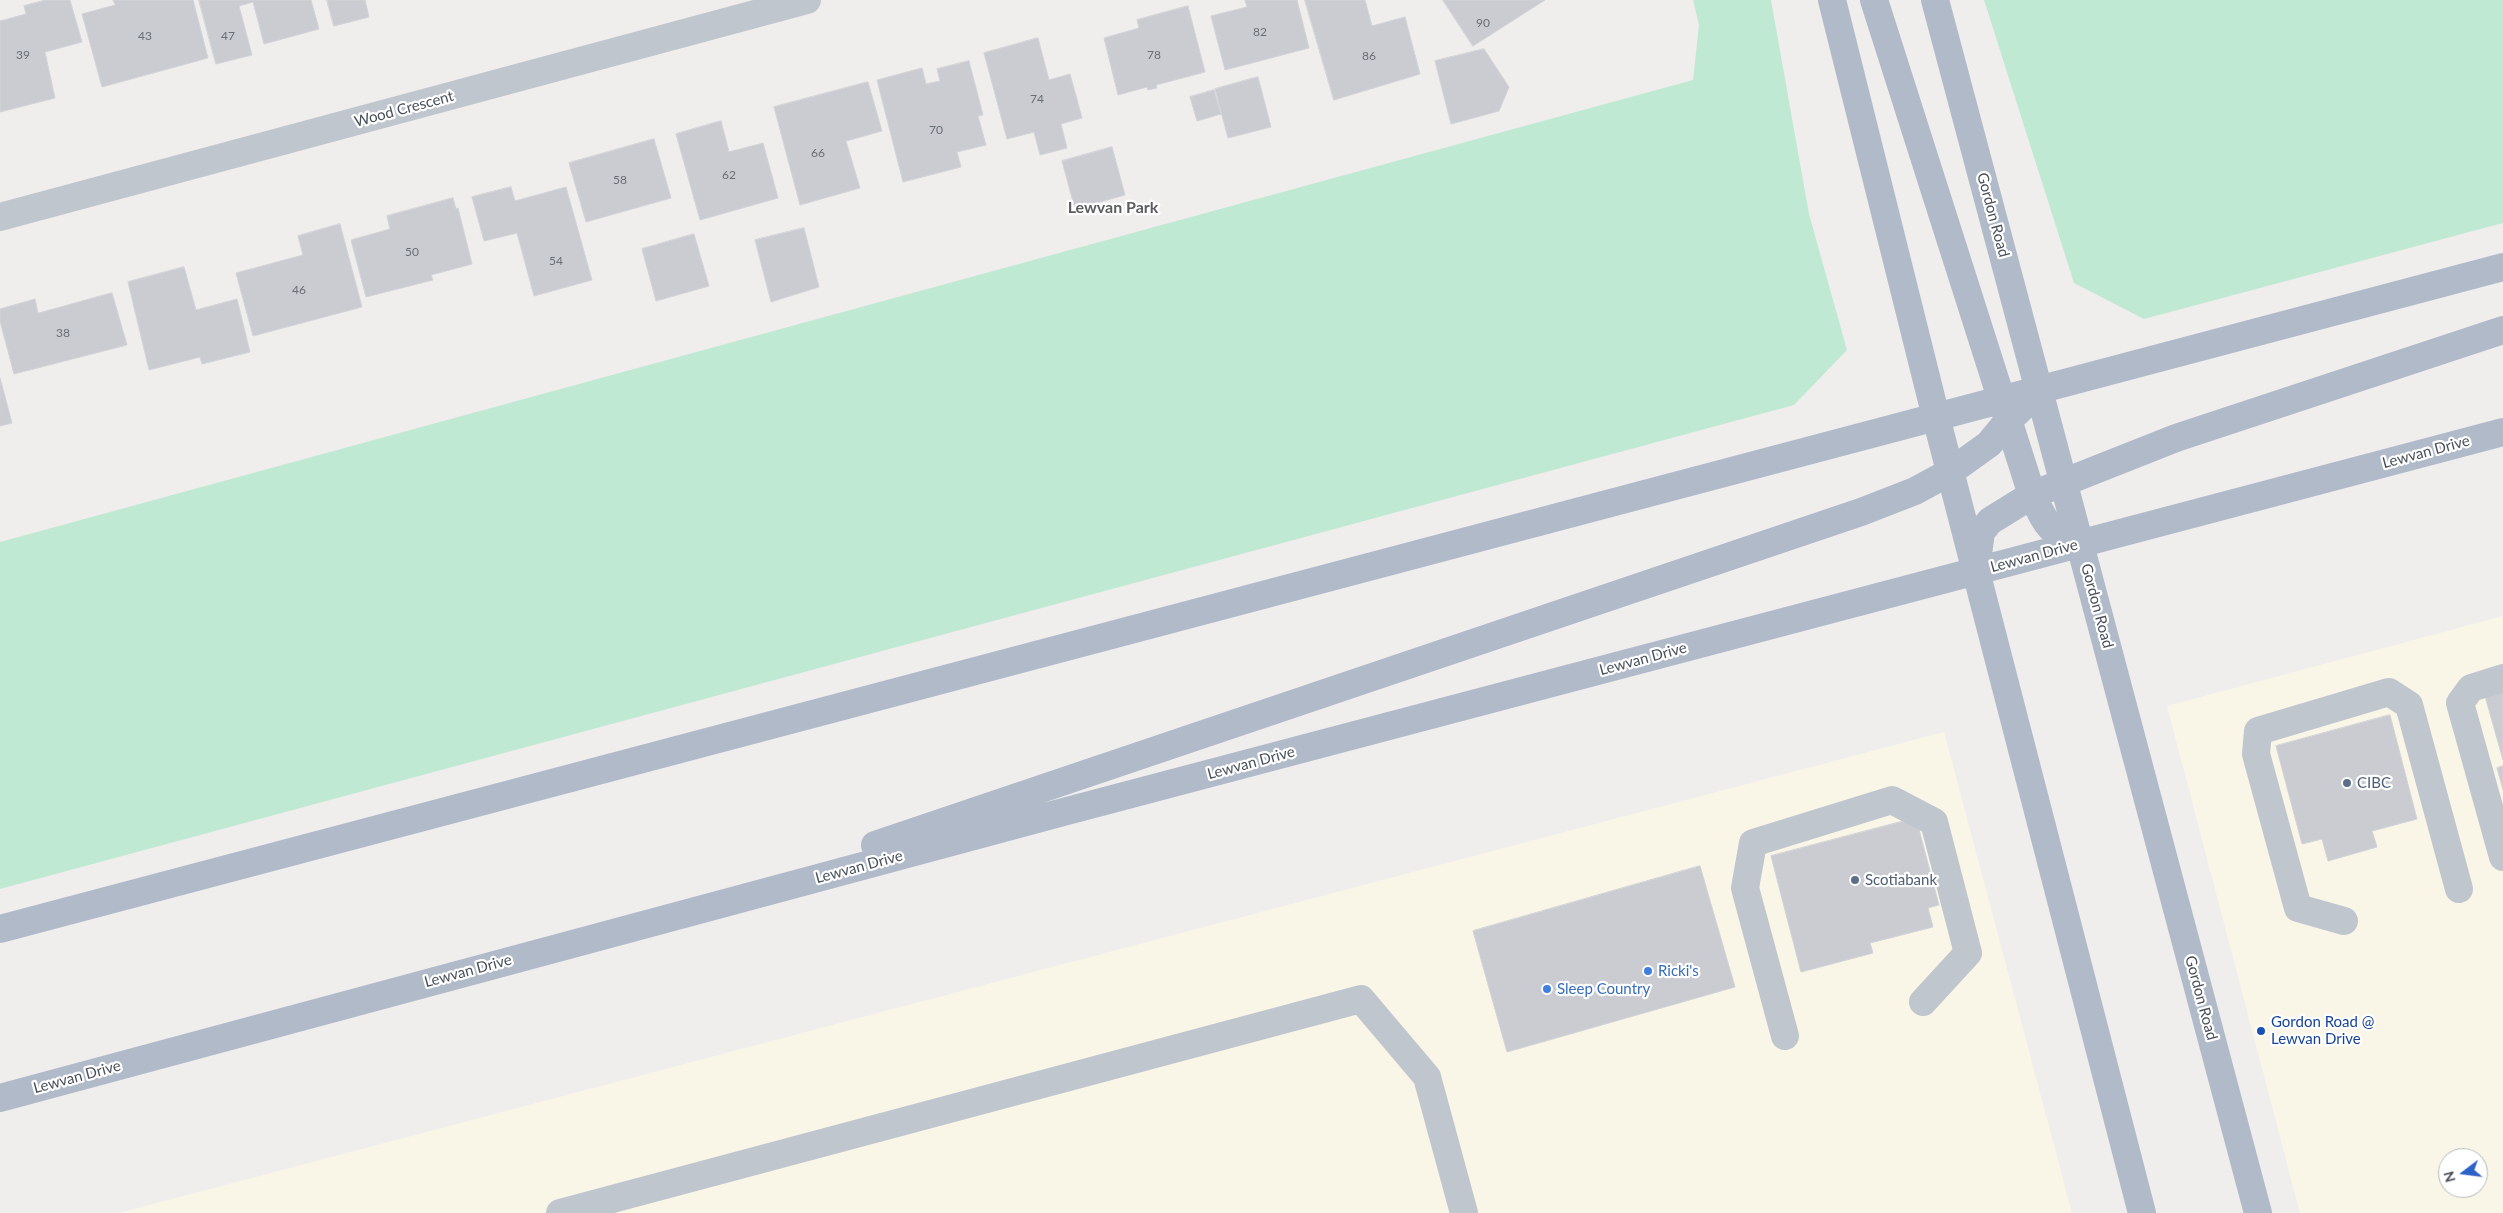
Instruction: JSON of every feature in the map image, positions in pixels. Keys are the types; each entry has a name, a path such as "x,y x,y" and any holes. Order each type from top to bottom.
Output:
{"main road":[{"path":"1832,0 1950,472 2142,1213"},
{"path":"1874,0 2032,495 2047,525 2061,538 2080,544"},
{"name":"Gordon Road","path":"1935,0 2258,1213"},
{"path":"0,929 1936,417 2005,410 2040,390 2503,267"},
{"path":"1977,571 1981,532 1990,520 2032,495 2062,481 2176,438 2503,330"},
{"path":"627,928 1915,492 1950,472 1989,444 2005,410"},
{"name":"Lewvan Drive","path":"0,1098 627,928 2503,432"}],"street":[{"name":"Wood Crescent","path":"0,217 807,0"},
{"path":"2503,678 2471,688 2460,703 2503,857"},
{"path":"2344,921 2298,908 2256,754 2258,731 2389,692 2409,705 2459,889"},
{"path":"1785,1036 1745,888 1753,843 1892,800 1934,822 1968,953 1923,1002"},
{"path":"560,1213 645,1202 1361,998 1427,1077 1464,1213"}],"shaded area":[{"path":"2503,616 2503,1213 2300,1213 2167,706"},
{"path":"1944,732 2072,1213 119,1213"}],"green space":[{"path":"1693,0 1771,0 1809,214 1847,350 1794,405 0,889 0,542 1693,80 1699,25"},
{"path":"1984,0 2503,0 2503,223 2144,319 2074,283"}],"building":[{"path":"46,0 70,0 82,42 45,52 55,98 0,112 0,21 26,14 24,6"},
{"path":"113,0 193,0 208,58 102,87 82,14 115,5"},
{"path":"199,0 311,0 319,29 264,44 253,2 239,6 252,55 216,64"},
{"path":"327,0 365,0 369,17 334,26"},
{"path":"1245,0 1297,0 1309,48 1225,70 1211,16 1247,7"},
{"path":"1305,0 1365,0 1372,26 1405,17 1420,74 1334,100"},
{"path":"1443,0 1545,0 1473,46"},
{"path":"1188,6 1205,72 1156,85 1157,88 1148,90 1147,87 1118,95 1104,38 1139,28 1137,20"},
{"path":"1038,38 1049,80 1070,74 1082,118 1061,124 1067,148 1040,155 1034,132 1007,139 984,53"},
{"path":"1484,49 1509,87 1499,111 1451,124 1435,61"},
{"path":"969,61 983,115 978,116 986,145 957,152 961,167 903,182 877,80 922,68 926,84 940,81 937,69"},
{"path":"1258,77 1271,127 1228,138 1215,89"},
{"path":"868,82 882,131 846,141 860,188 800,205 774,107"},
{"path":"1214,90 1221,114 1197,121 1190,97"},
{"path":"721,121 729,152 763,143 778,198 700,220 676,134"},
{"path":"654,139 671,198 586,222 569,163"},
{"path":"1112,147 1125,195 1075,209 1062,161"},
{"path":"511,187 515,201 566,187 592,280 534,296 517,233 484,241 472,197"},
{"path":"453,198 456,209 458,208 472,264 431,275 433,280 366,297 351,240 390,229 387,216"},
{"path":"340,224 362,307 253,336 236,273 303,255 298,236"},
{"path":"804,228 819,287 771,302 755,240"},
{"path":"694,234 709,286 656,301 642,249"},
{"path":"184,267 196,310 237,299 250,352 202,364 200,357 149,370 128,282"},
{"path":"112,293 127,345 14,374 0,321 0,309 35,299 38,313"},
{"path":"0,378 12,423 0,426"},
{"path":"2503,691 2503,760 2485,696"},
{"name":"CIBC","path":"2390,715 2417,819 2372,831 2377,847 2328,861 2322,839 2302,844 2276,746"},
{"path":"2503,766 2503,790 2497,768"},
{"name":"Scotiabank","path":"1916,818 1939,905 1928,908 1933,927 1870,943 1873,953 1801,972 1771,856"},
{"path":"1700,866 1735,987 1507,1052 1473,931"}],"place":[{"name":"CIBC","path":"2347,783"},
{"name":"Scotiabank","path":"1855,880"},
{"name":"Ricki's","path":"1648,971"},
{"name":"Sleep Country","path":"1547,989"},
{"name":"Gordon Road @ Lewvan Drive","path":"2261,1031"}],"district":[{"name":"Lewvan Park","path":"1113,208"}]}
